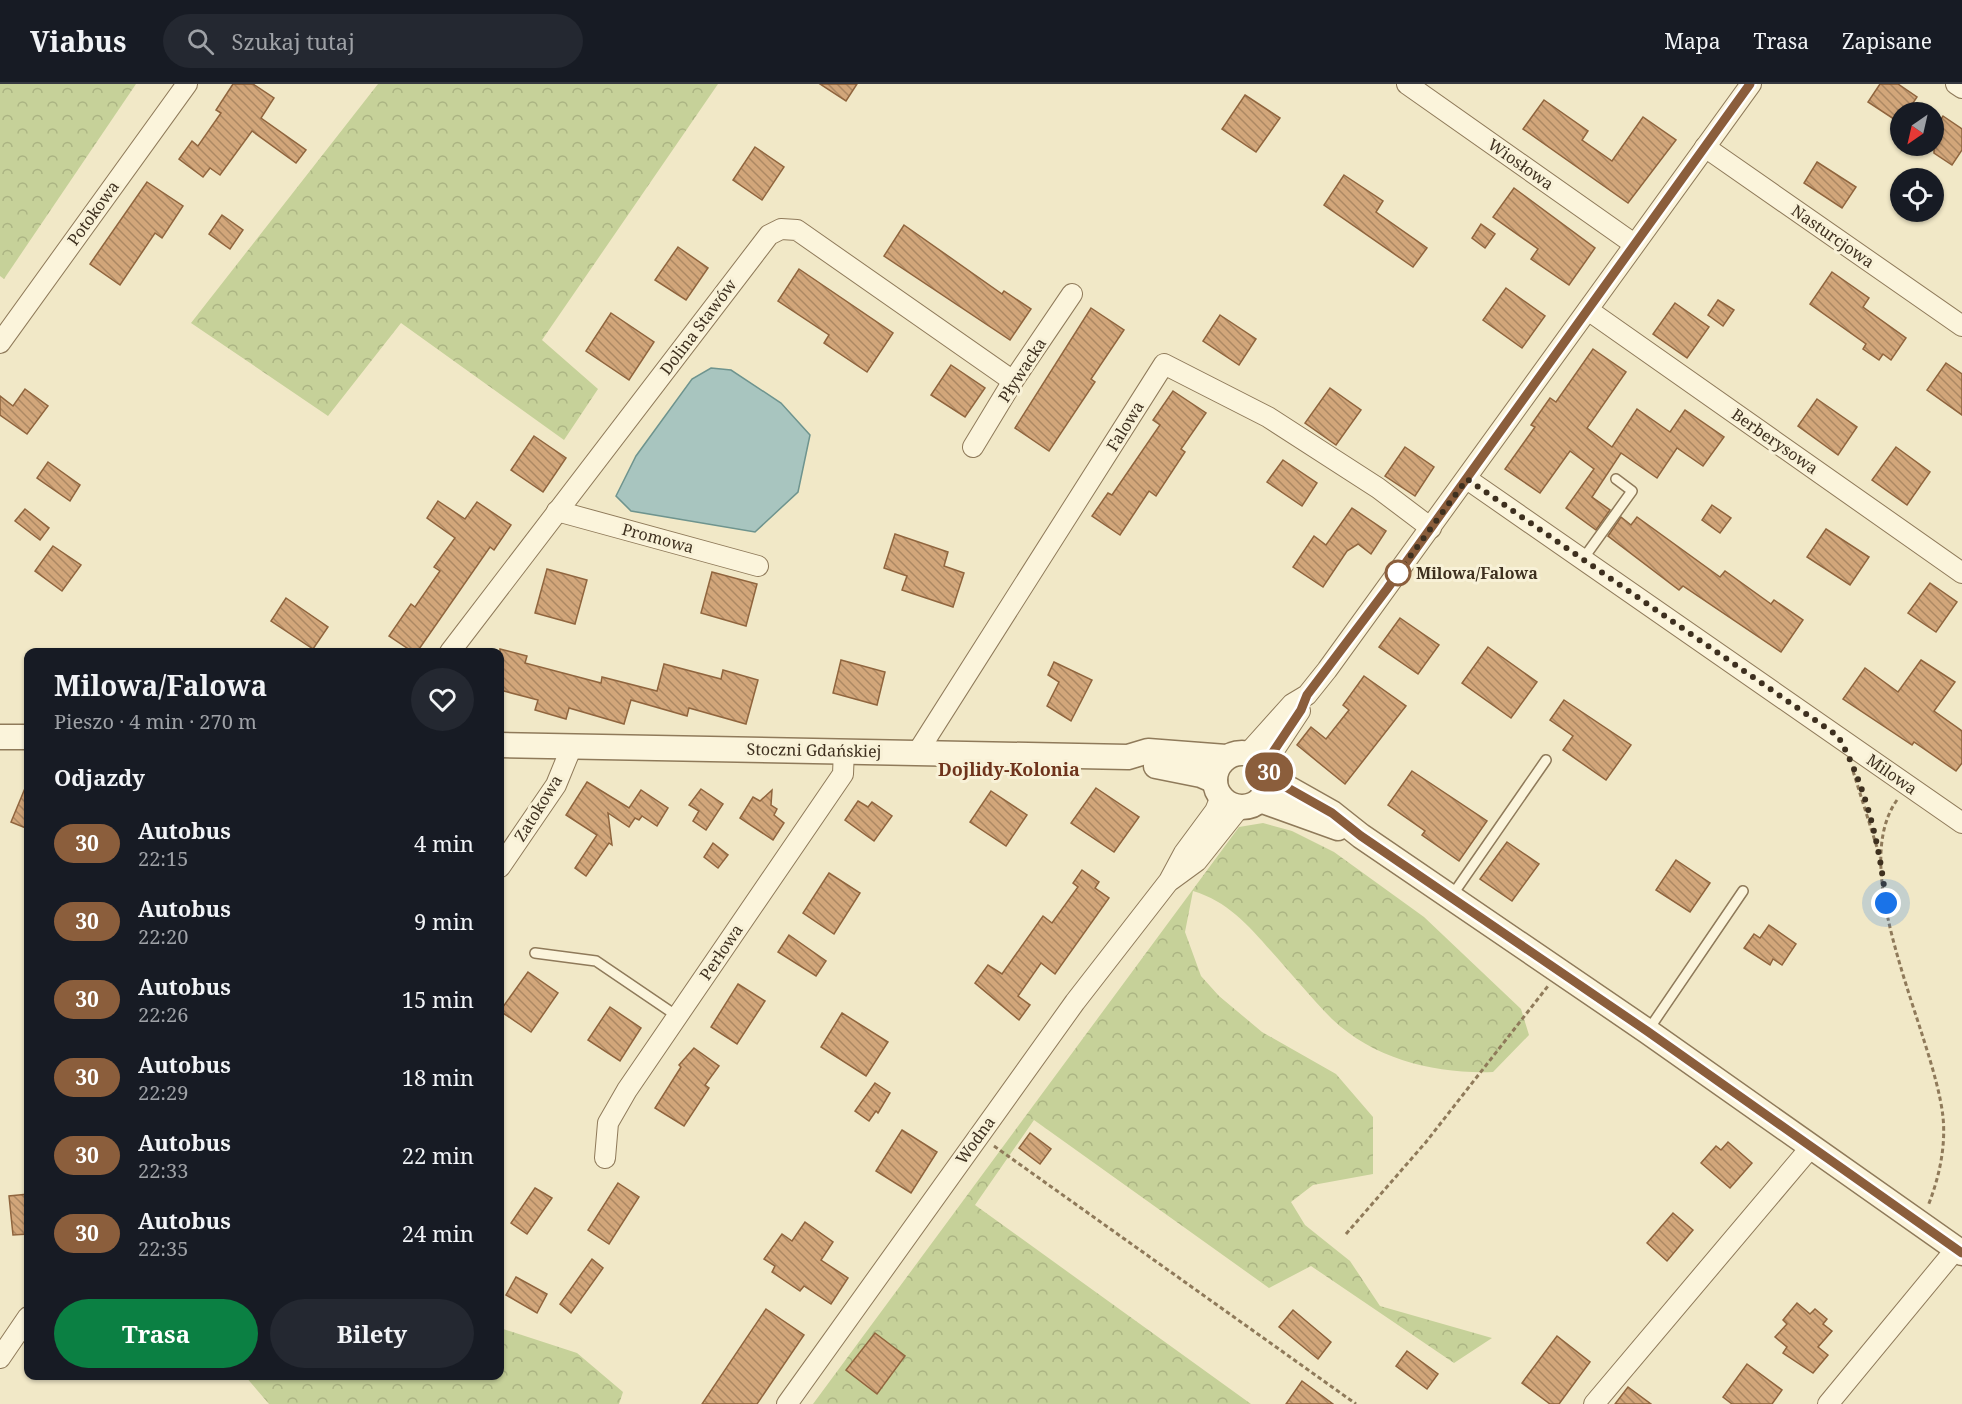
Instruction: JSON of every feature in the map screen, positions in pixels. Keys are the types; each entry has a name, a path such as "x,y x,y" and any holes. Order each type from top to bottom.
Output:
{"street":[{"name":"Potokowa","path":"0,343 186,84"},
{"name":"Wiosłowa","path":"1407,84 1634,244"},
{"path":"1252,763 1269,786 1234,796 1216,772 1252,763 1301,710 1307,695 1467,479 1750,84"},
{"path":"1956,84 1962,88"},
{"name":"Nasturcjowa","path":"1705,147 1962,326"},
{"name":"Dolina Stawów","path":"453,648 769,235 781,229 797,230 1014,381"},
{"name":"Pływacka","path":"973,447 1072,294"},
{"name":"Berberysowa","path":"1588,310 1962,573"},
{"name":"Falowa","path":"917,753 1164,364 1268,417 1378,489 1431,528"},
{"name":"Milowa","path":"1467,479 1962,823"},
{"name":"Promowa","path":"557,511 759,566"},
{"path":"0,737 24,737"},
{"name":"Stoczni Gdańskiej","path":"504,745 1128,757 1148,752 1252,763 1332,813 1361,836 1647,1031 1959,1251"},
{"name":"Zatokowa","path":"504,861 556,785 572,746"},
{"name":"Perłowa","path":"605,1158 608,1123 677,1016 843,774 844,750"},
{"name":"Stoczni Gdańskiej","path":"1128,757 1145,764 1201,775 1234,796 1361,836"},
{"name":"Wodna","path":"787,1404 1075,1002 1169,881 1184,853 1215,811 1234,796"},
{"path":"1594,1404 1811,1147"},
{"path":"1828,1404 1959,1251"},
{"path":"0,1358 24,1323"}],"lane":[{"path":"1583,559 1632,491 1616,479"},
{"path":"1451,897 1546,760"},
{"path":"1647,1031 1743,891"},
{"path":"535,953 596,961 677,1016"}],"path":[{"path":"1838,736 1848,754 1881,861 1888,923 1922,1034 1942,1116 1942,1154 1936,1186 1920,1224"},
{"path":"1881,861 1885,822 1898,798 1911,788"},
{"path":"1346,1234 1426,1142 1560,971"},
{"path":"978,1135 1356,1404"}],"green space":[{"path":"0,84 136,84 4,279 0,276"},
{"path":"378,84 718,84 542,340 598,389 564,440 401,323 328,416 191,323"},
{"path":"1263,823 1292,831 1334,852 1424,917 1521,1009 1529,1035 1493,1072 1450,1070 1407,1062 1367,1045 1349,1033 1316,1003 1254,932 1236,915 1216,901 1193,891 1185,932 1201,976 1219,996 1262,1032 1336,1074 1373,1117 1373,1174 1313,1185 1291,1202 1305,1225 1350,1261 1380,1306 1492,1338 1454,1363 1311,1266 1269,1288 1034,1120 975,1205 1251,1404 813,1404 1239,827"},
{"path":"504,1329 577,1353 623,1392 619,1404 269,1404 248,1380 504,1380"}],"water":[{"path":"711,368 731,370 781,403 810,435 798,492 755,532 631,511 616,496 636,456 692,379"}],"building":[{"path":"233,84 253,84 274,98 261,118 306,150 296,163 252,131 220,175 210,168 203,177 179,159 192,141 198,146 221,113 216,110"},
{"path":"820,84 857,84 846,101"},
{"path":"1880,84 1898,84 1917,97 1914,102 1890,102 1890,116 1868,102"},
{"path":"1245,95 1280,118 1256,152 1222,129"},
{"path":"1544,100 1588,131 1582,140 1612,161 1643,117 1676,140 1628,203 1523,129"},
{"path":"1944,117 1962,129 1962,150 1952,165 1938,156 1944,156"},
{"path":"755,147 784,167 762,200 733,180"},
{"path":"1817,162 1856,187 1842,208 1804,183"},
{"path":"1344,175 1383,201 1376,212 1427,248 1413,267 1324,205"},
{"path":"147,182 183,206 162,238 155,233 120,285 90,264"},
{"path":"1514,188 1595,248 1569,285 1531,259 1538,249 1493,217"},
{"path":"222,215 243,230 230,249 209,234"},
{"path":"1481,224 1495,234 1485,248 1472,238"},
{"path":"904,225 1002,294 1004,291 1031,309 1010,340 884,256"},
{"path":"678,247 708,268 686,300 655,280"},
{"path":"799,269 893,333 867,372 824,343 829,335 778,301"},
{"path":"1832,272 1869,298 1863,307 1906,338 1891,360 1883,354 1879,360 1863,349 1866,344 1810,304"},
{"path":"1506,288 1545,316 1522,348 1483,320"},
{"path":"1718,300 1734,310 1723,326 1708,315"},
{"path":"1675,303 1709,327 1687,358 1653,334"},
{"path":"1091,308 1124,330 1091,379 1095,382 1049,451 1015,428"},
{"path":"611,313 654,342 629,380 586,351"},
{"path":"1220,315 1256,339 1239,365 1203,341"},
{"path":"1593,349 1626,372 1587,428 1612,447 1637,409 1670,432 1685,410 1724,437 1703,466 1677,448 1657,478 1621,453 1592,497 1610,510 1596,530 1566,508 1594,469 1570,451 1540,493 1505,469 1535,427 1531,425 1550,398 1556,402"},
{"path":"1946,363 1962,374 1962,415 1927,390"},
{"path":"951,365 985,388 965,417 931,395"},
{"path":"1330,388 1361,410 1336,445 1305,423"},
{"path":"25,389 48,406 27,434 0,415 0,396 13,406"},
{"path":"1173,391 1206,413 1181,449 1185,452 1156,496 1149,491 1120,535 1092,516 1108,493 1112,495 1160,425 1153,420"},
{"path":"1817,399 1857,427 1838,455 1798,426"},
{"path":"534,436 566,458 543,492 511,470"},
{"path":"1405,447 1434,467 1415,496 1385,476"},
{"path":"1896,447 1930,472 1907,505 1872,480"},
{"path":"1283,460 1317,483 1302,506 1267,482"},
{"path":"48,462 80,485 70,501 37,478"},
{"path":"438,501 465,519 477,502 511,525 494,550 490,547 420,648 407,648 389,636 411,604 415,607 440,571 434,567 455,538 427,518"},
{"path":"1712,505 1731,518 1720,533 1702,520"},
{"path":"1352,508 1386,531 1371,554 1358,544 1347,551 1323,587 1293,567 1314,536 1326,545"},
{"path":"25,509 49,528 40,540 15,521"},
{"path":"1621,517 1631,525 1637,517 1720,577 1725,571 1771,604 1774,600 1803,620 1781,652 1683,586 1679,590 1608,536"},
{"path":"1826,529 1869,557 1850,585 1807,557"},
{"path":"895,534 948,552 944,566 964,573 953,607 902,590 907,576 884,568"},
{"path":"53,546 81,565 62,591 35,571"},
{"path":"547,569 587,580 575,624 535,613"},
{"path":"712,572 757,584 746,626 701,613"},
{"path":"1930,583 1957,602 1936,632 1908,613"},
{"path":"286,598 328,627 312,648 271,621"},
{"path":"1400,618 1439,645 1418,674 1379,647"},
{"path":"1488,647 1537,682 1511,718 1462,683"},
{"path":"504,650 527,656 525,663 601,683 602,677 657,691 664,664 721,679 723,670 758,680 746,724 689,708 687,716 631,700 624,724 569,708 566,719 535,710 538,700 504,691"},
{"path":"841,660 885,672 877,705 833,693"},
{"path":"1921,660 1955,682 1934,711 1962,731 1962,763 1956,771 1914,742 1912,745 1843,699 1865,668 1898,692"},
{"path":"1054,662 1092,680 1071,721 1047,706 1059,682 1048,675"},
{"path":"1364,676 1406,706 1345,784 1297,745 1311,727 1326,739 1349,710 1343,705"},
{"path":"1564,700 1631,745 1606,780 1563,750 1573,736 1550,720"},
{"path":"1412,771 1487,821 1459,861 1422,835 1425,831 1388,805"},
{"path":"587,782 629,808 641,790 668,808 657,826 642,816 639,820 635,818 629,827 608,813 612,845 609,843 586,876 575,868 597,835 566,815"},
{"path":"1096,788 1139,817 1114,852 1071,823"},
{"path":"701,789 723,804 706,830 693,821 699,811 689,805"},
{"path":"772,790 771,805 777,809 774,815 784,823 773,840 740,818 753,797 760,801"},
{"path":"24,791 24,827 11,822"},
{"path":"991,791 1027,815 1006,846 970,822"},
{"path":"858,801 868,807 872,802 892,816 874,841 845,820"},
{"path":"1507,842 1539,864 1512,901 1480,879"},
{"path":"713,843 728,855 718,868 704,857"},
{"path":"1676,860 1710,883 1690,912 1656,890"},
{"path":"1082,870 1099,882 1095,888 1109,898 1055,974 1041,963 1018,996 1030,1005 1019,1020 975,983 988,965 1002,974 1043,916 1052,923 1078,887 1073,883"},
{"path":"829,873 860,893 834,934 803,913"},
{"path":"1769,925 1796,944 1782,965 1773,959 1770,965 1744,948 1754,934 1760,938"},
{"path":"789,935 826,961 816,976 778,952"},
{"path":"528,972 558,993 531,1032 504,1014 504,1005"},
{"path":"738,984 765,1001 737,1044 711,1027"},
{"path":"610,1007 641,1028 620,1061 588,1040"},
{"path":"842,1013 888,1042 866,1076 821,1047"},
{"path":"694,1048 719,1066 705,1085 709,1088 684,1126 655,1108 681,1067 679,1065"},
{"path":"875,1083 890,1093 878,1113 876,1111 869,1121 855,1111"},
{"path":"902,1130 937,1152 911,1193 876,1171"},
{"path":"1030,1133 1051,1149 1040,1164 1019,1148"},
{"path":"1728,1142 1752,1163 1730,1188 1701,1163 1716,1146 1721,1150"},
{"path":"618,1183 639,1197 609,1244 588,1230"},
{"path":"535,1188 552,1198 527,1234 511,1223"},
{"path":"24,1194 24,1234 13,1235 9,1196"},
{"path":"1673,1213 1693,1230 1667,1261 1647,1243"},
{"path":"805,1222 833,1242 821,1260 848,1278 831,1304 804,1286 800,1291 772,1272 775,1266 764,1259 782,1234 792,1241"},
{"path":"592,1259 603,1268 571,1313 560,1304"},
{"path":"516,1277 547,1294 537,1313 506,1295"},
{"path":"1797,1303 1810,1314 1815,1309 1827,1319 1823,1324 1832,1331 1818,1347 1828,1355 1813,1373 1783,1353 1787,1347 1775,1337 1787,1324 1783,1320"},
{"path":"766,1309 804,1335 757,1404 702,1404"},
{"path":"1293,1310 1331,1342 1318,1359 1279,1327"},
{"path":"875,1333 905,1356 877,1394 846,1370"},
{"path":"1557,1336 1590,1362 1559,1404 1550,1404 1522,1383"},
{"path":"1407,1351 1438,1374 1427,1389 1396,1366"},
{"path":"1747,1364 1782,1390 1772,1404 1732,1404 1723,1397"},
{"path":"1302,1381 1333,1404 1286,1404"},
{"path":"1628,1387 1651,1404 1615,1404"}],"bus line":[{"name":"30","path":"1750,84 1387,589 1307,695 1301,710 1265,764 1270,778 1332,813 1361,836 1647,1031 1962,1253"}],"place":[{"name":"Milowa/Falowa","path":"1398,573"}],"district":[{"name":"Dojlidy-Kolonia","path":"1009,769"}],"route":[{"path":"1398,573 1467,479 1838,736 1848,754 1869,815 1881,861 1886,903"}]}
